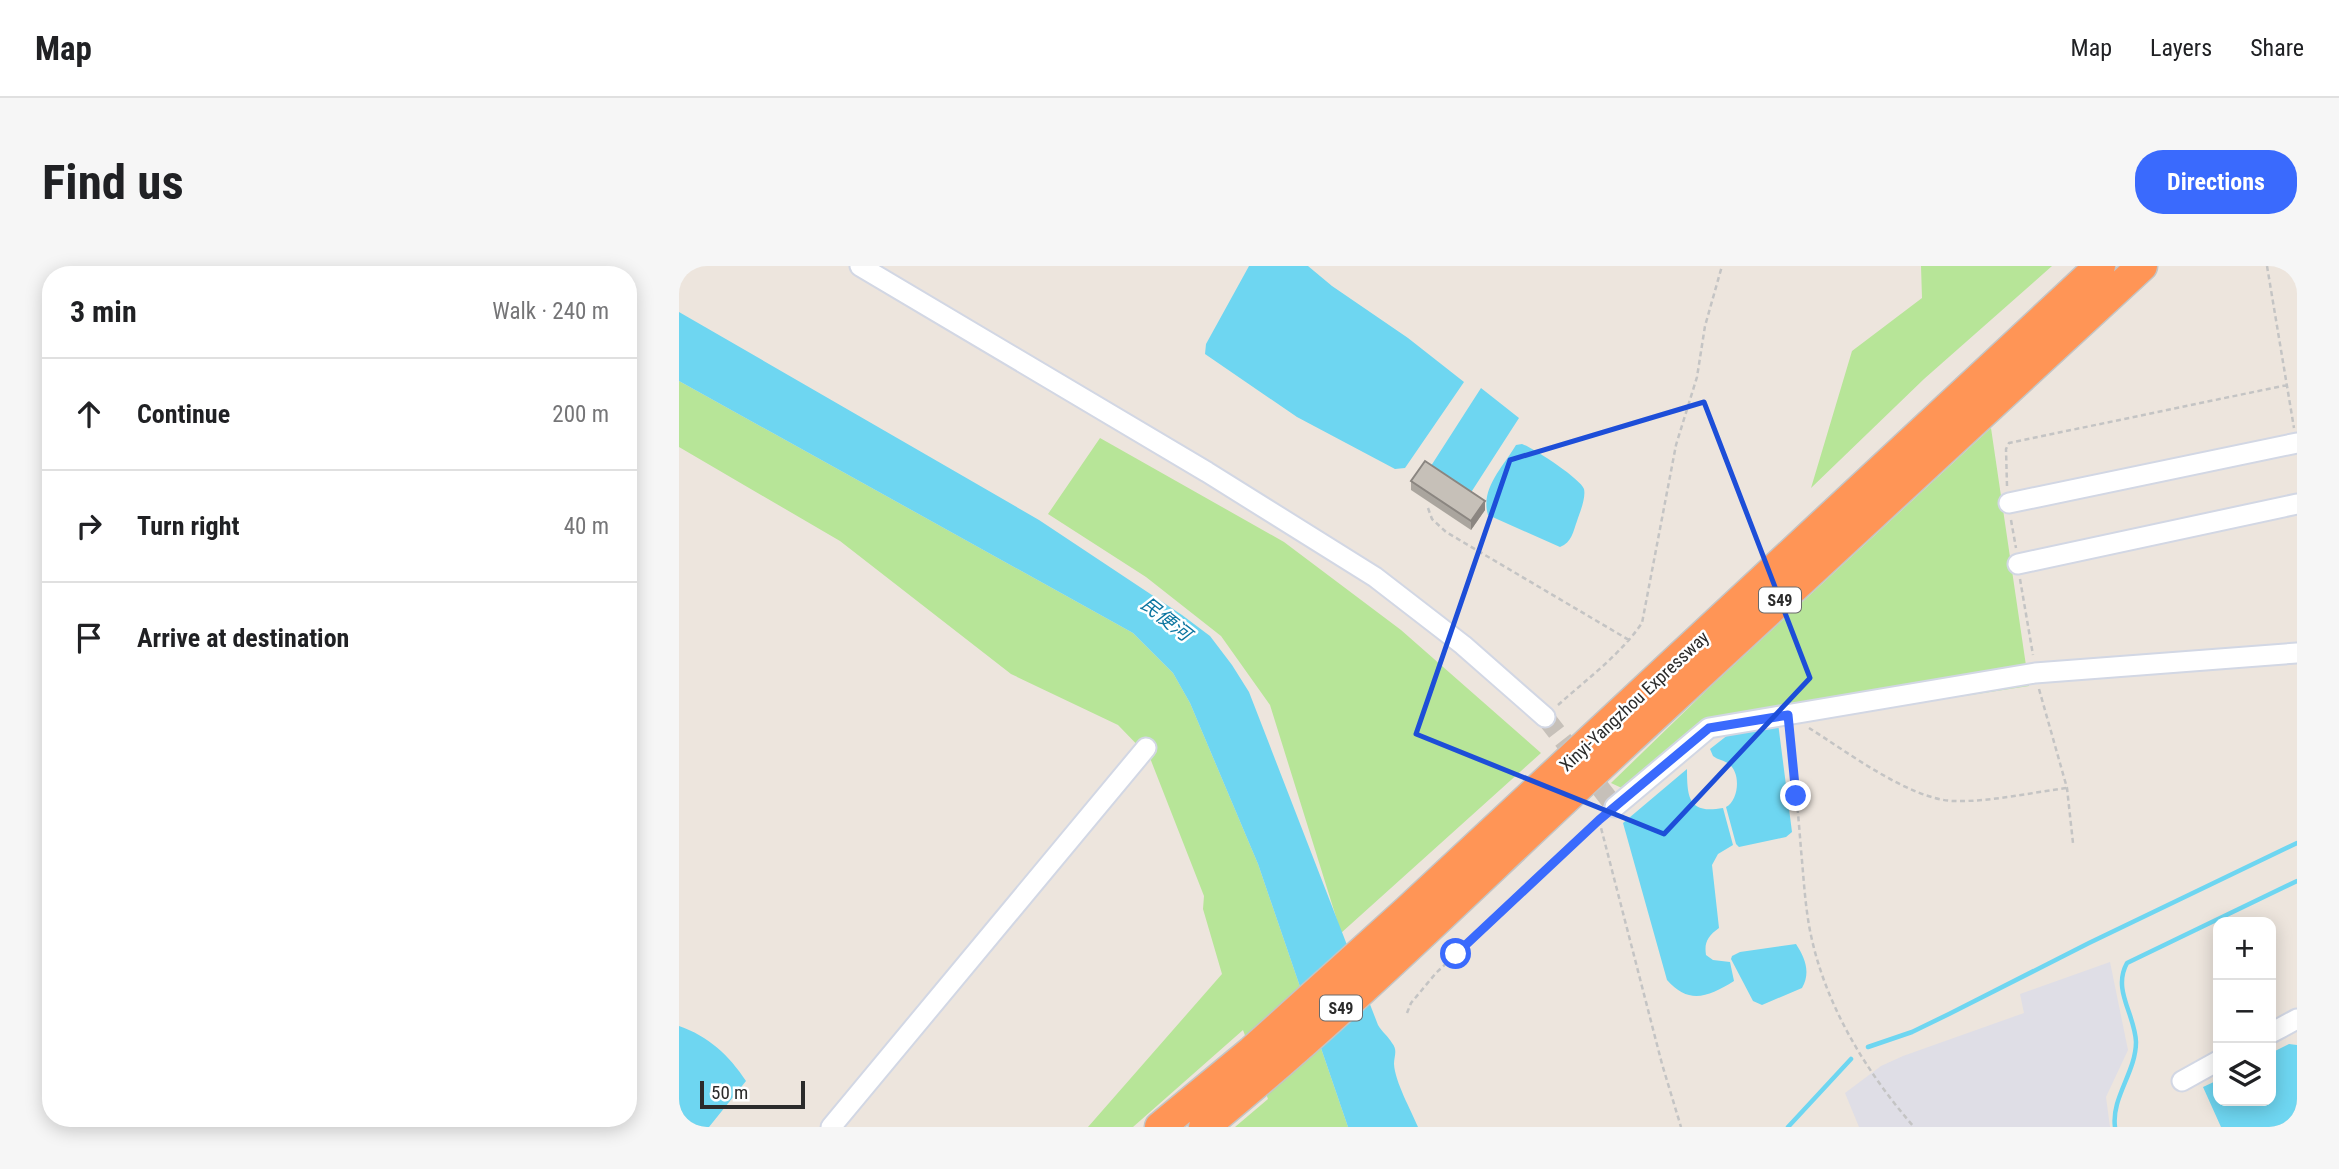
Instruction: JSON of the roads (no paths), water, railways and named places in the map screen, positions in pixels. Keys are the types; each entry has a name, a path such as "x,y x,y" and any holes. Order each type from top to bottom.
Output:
{"highway":[{"name":"Xinyi-Yangzhou Expressway","path":"1205,1127 1262,1080 1414,924 2100,266"},
{"name":"Xinyi-Yangzhou Expressway","path":"1160,1127 1414,924 1600,767 2142,266"}],"street":[{"path":"860,266 1207,472 1375,577 1464,645 1545,717"},
{"path":"2009,503 2297,443"},
{"path":"2018,564 2297,505"},
{"path":"1615,807 1709,728 2035,673 2297,653"},
{"path":"831,1127 1146,748"},
{"path":"2276,1030 2297,1019"},
{"path":"2182,1081 2213,1064"}],"water":[{"path":"1249,266 1308,266 1464,382 1405,468 1395,469 1297,417 1205,354 1206,344"},
{"name":"民便河","path":"679,312 1039,520 1210,636 1249,692 1378,1025 1395,1048 1397,1079 1418,1127 1348,1127 1258,864 1190,703 1173,673 1133,633 679,381"},
{"path":"1481,388 1519,418 1470,494 1429,469"},
{"path":"1522,444 1566,471 1584,489 1573,533 1560,547 1488,515 1486,505 1490,487 1516,445"},
{"path":"1778,723 1792,832 1786,837 1739,847 1726,807 1734,799 1737,780 1733,768 1713,756 1710,749 1733,731"},
{"path":"1687,769 1692,802 1703,809 1723,808 1733,845 1718,854 1712,865 1719,928 1708,940 1706,955 1713,960 1730,962 1734,981 1716,991 1699,996 1683,993 1667,980 1623,823"},
{"path":"1796,944 1806,965 1802,988 1762,1005 1753,1001 1731,959 1732,956 1740,952"},
{"path":"679,1026 699,1035 717,1048 746,1081 709,1127 679,1127"},
{"path":"2289,1044 2297,1045 2297,1127 2221,1127 2203,1087 2213,1082 2213,1106 2276,1106 2276,1050"}],"waterway":[{"path":"1868,1047 1912,1032 2297,843"},
{"path":"2115,1127 2117,1106 2132,1064 2136,1042 2123,992 2123,973 2127,963 2297,881"},
{"path":"1788,1127 1851,1059"}],"tunnel":[{"path":"1545,717 1615,807"}]}
